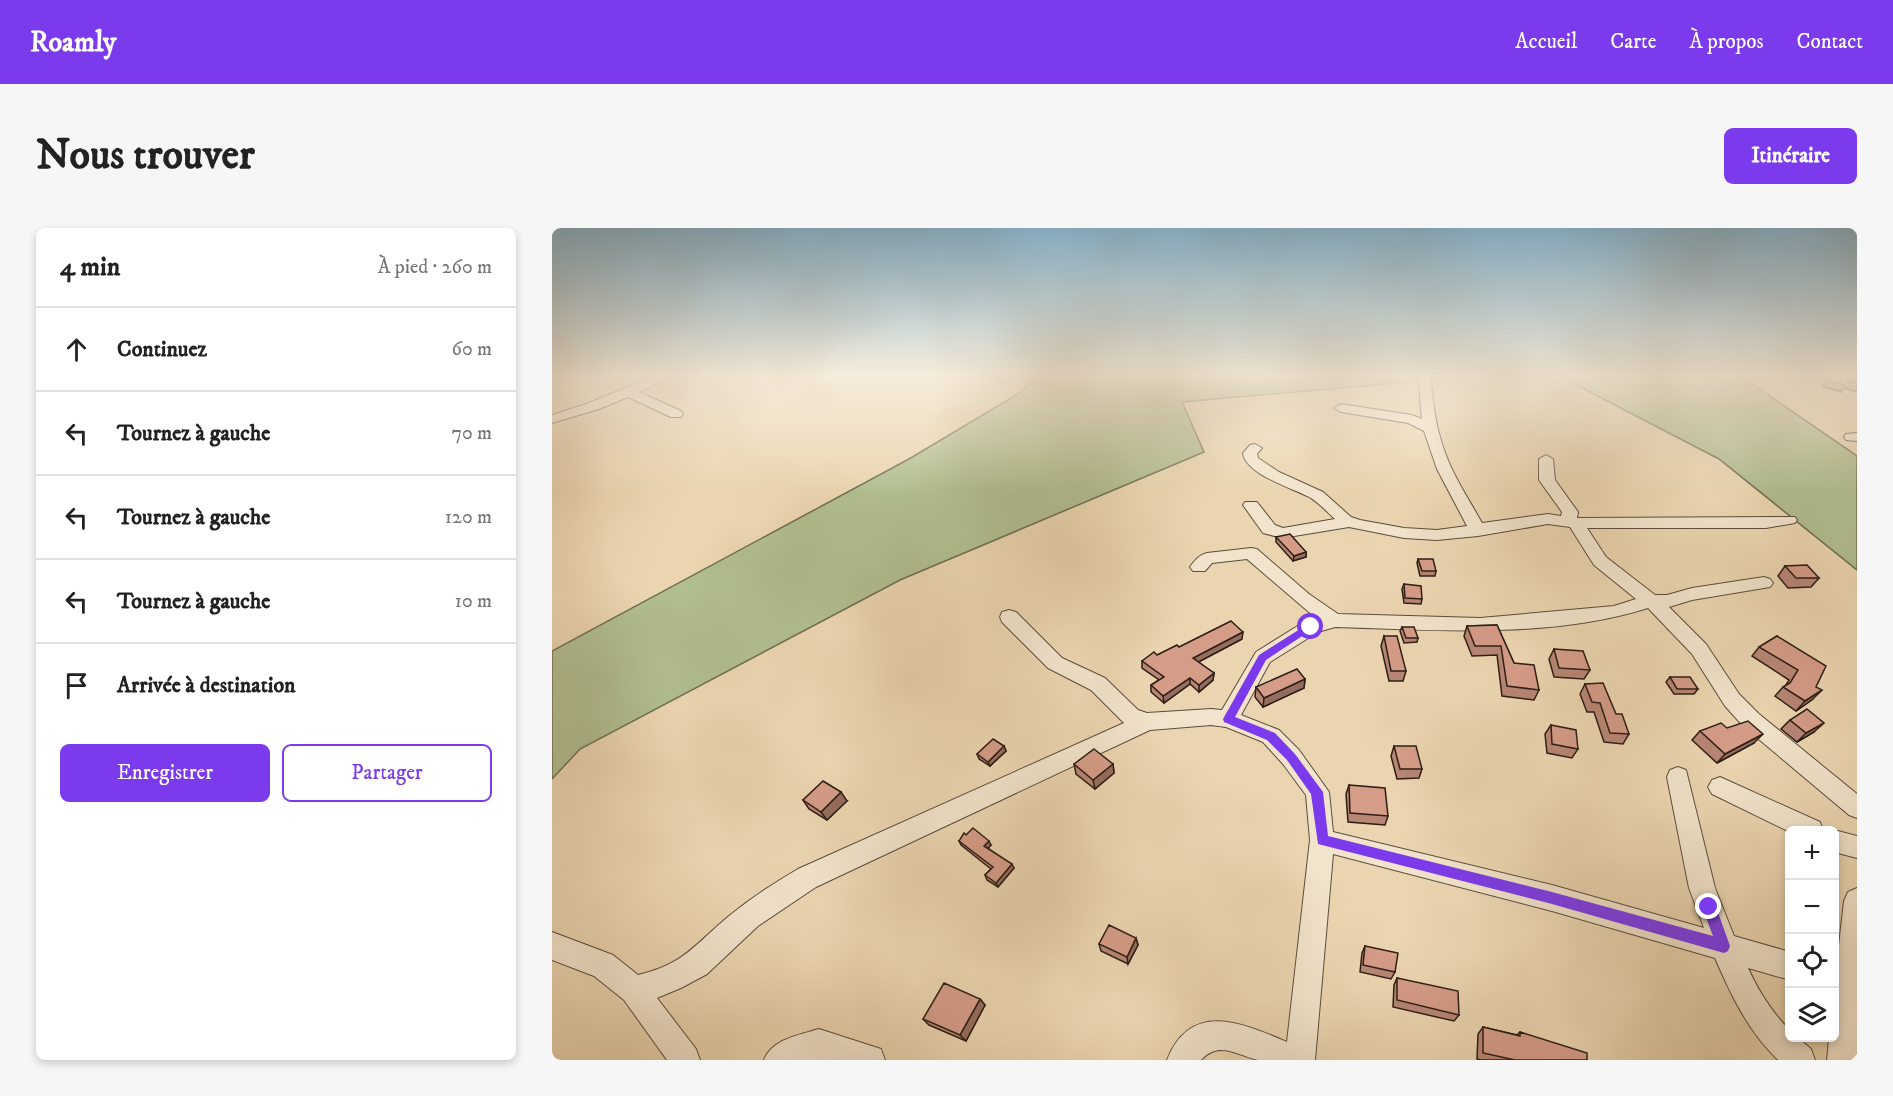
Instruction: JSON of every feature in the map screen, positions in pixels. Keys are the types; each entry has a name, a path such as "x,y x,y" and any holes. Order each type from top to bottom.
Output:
{"street":[{"path":"552,419 569,414"},
{"path":"1379,414 1413,419 1431,429"},
{"path":"1429,414 1431,429 1444,469 1478,531"},
{"path":"1255,448 1250,453 1251,460 1274,475 1317,495 1349,522"},
{"path":"1546,459 1547,480 1570,512 1572,522 1600,561 1651,601 1699,649 1741,710 1857,808"},
{"path":"1251,505 1269,529 1282,533 1349,522 1404,534 1426,535 1478,531 1548,519 1572,522 1766,523 1789,520"},
{"path":"1199,567 1207,558 1251,553 1272,568 1320,614 1335,620"},
{"path":"1228,719 1263,657 1311,627 1335,620 1480,625 1616,612 1651,601 1667,602 1692,594 1764,583"},
{"path":"1009,617 1055,663 1098,684 1130,716 1147,722"},
{"path":"634,990 662,984 680,975 706,957 729,933 773,897 807,878 1147,722 1211,717 1228,719 1271,736 1291,757 1317,792 1323,840 1300,1060"},
{"path":"1678,777 1702,888 1724,946 1744,992 1769,1031 1800,1060"},
{"path":"1720,788 1800,826"},
{"path":"1323,840 1552,898 1785,964"},
{"path":"1839,842 1857,847"},
{"path":"1842,1060 1842,983 1857,902"},
{"path":"552,946 603,965 634,990 685,1060"},
{"path":"1182,1060 1193,1045 1209,1036 1228,1035 1295,1060"},
{"path":"779,1060 793,1052 819,1044 870,1060"}],"green space":[{"path":"985,414 1187,414 1204,452 900,580 580,749 552,779 552,651 909,459"},
{"path":"1632,414 1796,414 1857,456 1857,570 1719,459"}],"building":[{"path":"1290,534 1306,552 1294,556 1276,537"},
{"path":"1418,559 1433,559 1436,571 1422,571"},
{"path":"1807,565 1819,578 1796,578 1785,566"},
{"path":"1404,584 1421,586 1422,599 1405,598"},
{"path":"1231,621 1243,632 1193,658 1214,673 1199,685 1190,678 1163,696 1151,685 1164,677 1142,661 1154,652 1157,655 1177,645 1179,647"},
{"path":"1497,625 1514,663 1534,665 1539,690 1507,686 1501,646 1475,646 1467,626"},
{"path":"1402,627 1414,627 1418,638 1406,638"},
{"path":"1384,636 1397,636 1406,671 1391,671"},
{"path":"1777,636 1826,666 1816,687 1822,690 1805,701 1783,687 1790,683 1798,670 1759,647"},
{"path":"1554,649 1583,651 1590,670 1559,668"},
{"path":"1297,669 1305,679 1264,698 1256,687"},
{"path":"1670,677 1690,677 1698,689 1677,689"},
{"path":"1603,683 1616,714 1622,714 1629,734 1610,733 1600,703 1592,702 1585,684"},
{"path":"1807,709 1824,723 1806,733 1790,720"},
{"path":"1748,721 1763,734 1725,754 1700,731 1721,723 1727,728"},
{"path":"1551,725 1576,730 1578,749 1552,744"},
{"path":"993,739 1004,746 988,762 977,754"},
{"path":"1394,746 1416,746 1422,769 1400,769"},
{"path":"1094,749 1113,764 1093,780 1074,764"},
{"path":"823,781 841,792 821,812 803,800"},
{"path":"1349,785 1385,788 1388,816 1350,813"},
{"path":"973,828 989,841 984,846 1012,864 996,883 985,875 993,867 959,841 964,833 966,835"},
{"path":"1109,925 1136,938 1127,957 1099,944"},
{"path":"1365,946 1398,953 1395,972 1363,965"},
{"path":"1397,978 1458,991 1459,1015 1397,1000"},
{"path":"944,983 980,999 960,1035 923,1019"},
{"path":"1483,1027 1520,1036 1520,1032 1587,1053 1587,1060 1515,1060 1483,1053"}],"route":[{"path":"1311,627 1263,657 1228,719 1271,736 1291,757 1317,792 1323,840 1552,898 1724,946 1709,907"}]}
